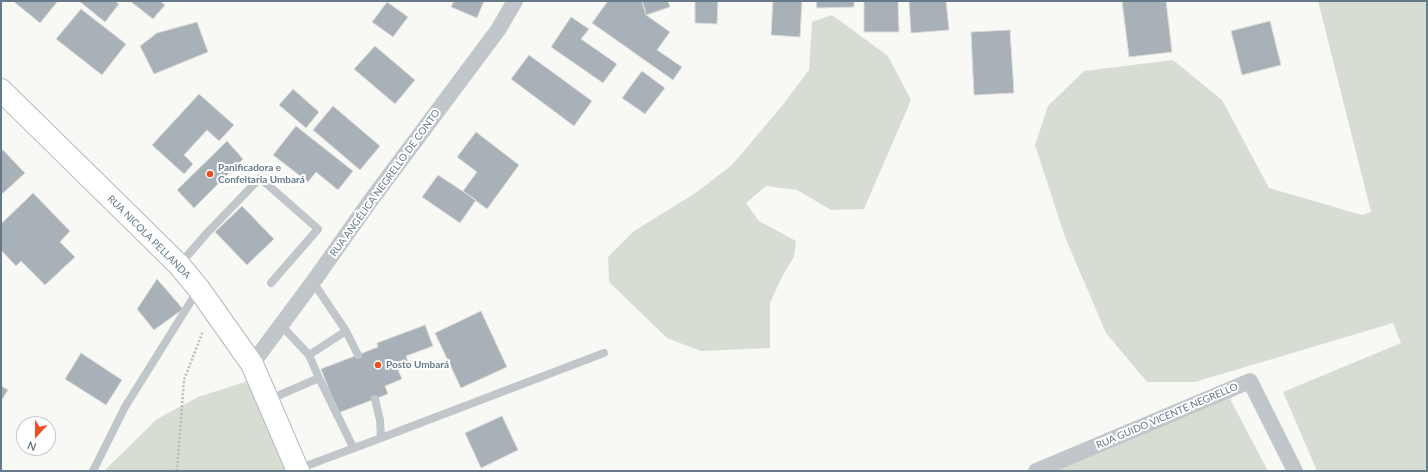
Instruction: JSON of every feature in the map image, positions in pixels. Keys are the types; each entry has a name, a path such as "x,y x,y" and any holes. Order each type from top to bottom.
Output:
{"main road":[{"name":"RUA NICOLA PELLANDA","path":"1,90 179,265 199,289 252,364 298,470"}],"street":[{"name":"RUA ANGÉLICA NEGRELLO DE CONTO","path":"252,364 280,324 313,282 371,200 498,30 515,1"},
{"name":"RUA GUIDO VICENTE NEGRELLO","path":"1036,471 1250,381 1295,471"}],"lane":[{"path":"179,265 207,233 260,178 318,229 271,283"},
{"path":"313,282 346,331 358,355"},
{"path":"93,471 125,408 199,289"},
{"path":"280,324 309,354 353,448"},
{"path":"309,354 346,331"},
{"path":"298,470 604,353"},
{"path":"267,401 319,378"},
{"path":"375,400 380,420 381,438"}],"path":[{"path":"177,471 184,380 213,309"}],"shaded area":[{"path":"1318,1 1427,1 1427,471 1317,471 1283,392 1401,343 1393,323 1195,382 1147,382 1106,333 1065,237 1035,145 1048,106 1084,71 1173,60 1222,100 1269,188 1362,215 1371,212"},
{"path":"832,15 888,56 911,100 864,209 831,210 797,190 766,186 746,203 759,221 796,241 794,257 783,275 770,303 770,348 701,351 667,338 609,282 608,257 634,231 694,194 732,165 781,107 809,70 812,22"},
{"path":"248,381 286,471 104,471 157,419 198,397"},
{"path":"1229,397 1268,471 1056,471"}],"building":[{"path":"13,1 58,1 40,23"},
{"path":"79,1 115,1 119,4 105,22"},
{"path":"130,1 160,1 165,5 153,19"},
{"path":"454,1 484,1 477,18 451,7"},
{"path":"608,1 642,1 646,15 670,32 657,50 682,67 673,80 592,23"},
{"path":"642,1 668,1 670,7 646,15"},
{"path":"695,1 718,1 717,24 695,23"},
{"path":"773,1 802,1 800,37 771,35"},
{"path":"816,1 854,1 854,7 817,8"},
{"path":"864,1 898,1 899,32 864,32"},
{"path":"909,1 946,1 949,30 911,33"},
{"path":"1122,1 1166,1 1172,52 1129,57"},
{"path":"387,2 408,17 393,37 372,22"},
{"path":"81,9 126,44 102,75 56,39"},
{"path":"571,17 589,29 581,39 617,64 603,83 551,47"},
{"path":"1270,21 1281,65 1242,75 1231,31"},
{"path":"197,22 208,52 154,74 140,46 157,33"},
{"path":"1010,30 1014,93 974,95 971,32"},
{"path":"375,46 415,80 395,104 354,69"},
{"path":"529,55 592,101 574,126 511,79"},
{"path":"642,71 665,88 645,114 622,98"},
{"path":"293,89 319,112 306,128 279,105"},
{"path":"199,94 234,125 219,141 207,130 184,155 193,164 184,174 152,145"},
{"path":"333,106 380,146 360,170 313,130"},
{"path":"296,126 353,171 338,190 316,172 308,182 273,155"},
{"path":"476,132 519,165 487,209 463,191 477,172 457,157"},
{"name":"Panificadora e Confeitaria Umbará","path":"227,141 243,159 194,208 177,190"},
{"path":"3,150 25,173 1,195 1,152"},
{"path":"438,175 476,200 460,223 422,197"},
{"path":"33,193 70,231 60,242 75,257 45,285 21,261 16,266 1,250 1,224"},
{"path":"242,206 274,239 247,265 215,232"},
{"path":"157,279 183,309 154,330 137,309"},
{"path":"481,311 507,367 461,388 435,333"},
{"path":"425,325 433,346 406,356 409,365 398,370 402,379 385,386 388,394 338,413 321,369 378,347 377,343"},
{"path":"81,353 122,380 106,405 65,379"},
{"path":"1,386 8,390 1,401"},
{"path":"502,416 518,450 481,468 465,433"}],"place":[{"name":"Panificadora e Confeitaria Umbará","path":"210,174"},
{"name":"Posto Umbará","path":"378,365"}]}
